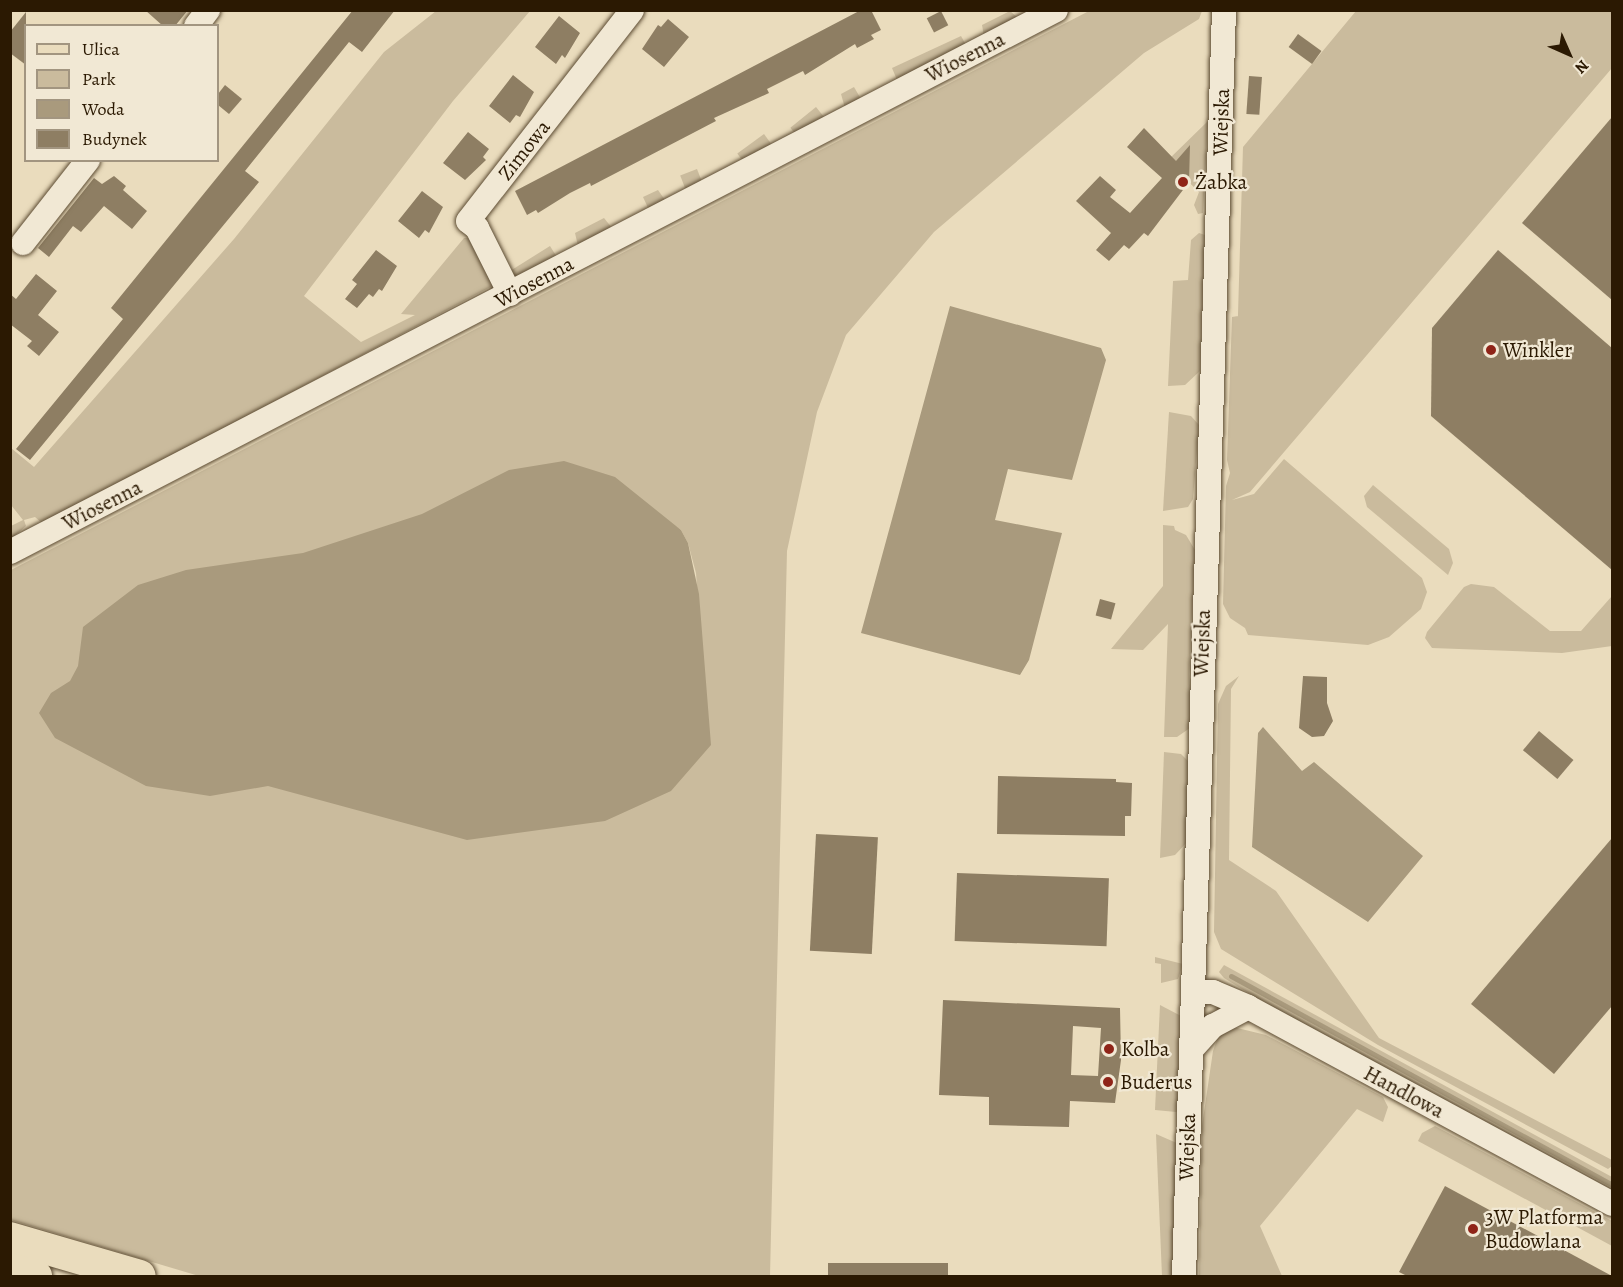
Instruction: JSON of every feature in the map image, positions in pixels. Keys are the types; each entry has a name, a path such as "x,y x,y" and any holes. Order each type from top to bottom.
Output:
{"main road":[{"path":"10,1238 140,1276"},
{"path":"10,1269 36,1276"}],"street":[{"path":"198,24 208,10"},
{"name":"Zimowa","path":"510,294 477,228 468,221 632,10"},
{"name":"Wiosenna","path":"10,552 1056,10"},
{"name":"Wiejska","path":"1184,1276 1224,10"},
{"path":"23,243 86,162"},
{"name":"Handlowa","path":"1193,992 1213,992 1248,1007 1612,1204"},
{"path":"1192,1049 1213,1026 1248,1007"}],"green space":[{"path":"436,11 530,11 453,101 304,296 361,342 415,315 401,314 464,238 469,238 494,285 43,524 35,517 24,520 26,526 11,539 11,526 23,520 11,505 11,448 34,467 234,239 384,52"},
{"path":"1010,11 1018,18 984,36 982,25"},
{"path":"1089,11 1202,11 1199,19 1144,53 934,232 846,335 817,412 787,551 770,1276 199,1276 11,1220 11,570","holes":["669,522 681,530 688,543 696,573 702,659"]},
{"path":"1356,11 1612,11 1612,68 1250,492 1232,500 1254,494 1284,459 1422,578 1427,592 1421,609 1389,637 1368,645 1248,635 1245,628 1230,618 1223,604 1226,486 1230,473 1227,460 1232,317 1238,316 1243,147"},
{"path":"961,36 966,45 897,80 892,68"},
{"path":"854,87 861,99 845,108 841,94"},
{"path":"816,107 825,118 799,139 790,128"},
{"path":"1208,121 1203,213 1198,214 1194,205 1199,192 1167,161"},
{"path":"764,134 772,145 746,165 737,153"},
{"path":"697,169 702,182 685,189 680,175"},
{"path":"658,190 665,200 649,210 643,197"},
{"path":"604,218 612,228 578,246 575,233"},
{"path":"1199,233 1205,235 1200,371 1185,385 1168,386 1173,281 1188,280 1191,240"},
{"path":"550,246 557,257 515,283 508,272"},
{"path":"1169,412 1191,416 1199,425 1193,499 1188,507 1163,511"},
{"path":"1373,485 1449,549 1453,563 1448,575 1367,507 1364,496"},
{"path":"1163,525 1174,526 1175,530 1186,535 1195,550 1189,674 1192,721 1190,728 1177,737 1164,737 1168,624 1143,650 1111,649 1163,586"},
{"path":"1471,584 1494,587 1550,631 1581,631 1612,596 1612,646 1562,653 1432,648 1425,638 1427,632 1464,587"},
{"path":"1239,676 1231,689 1229,860 1276,891 1379,1038 1612,1160 1612,1166 1608,1169 1378,1045 1221,949 1214,932 1218,704 1226,686"},
{"path":"1164,752 1181,754 1191,764 1189,840 1175,855 1160,858"},
{"path":"1155,957 1183,964 1178,979 1161,983 1161,964 1155,963"},
{"path":"1224,965 1612,1177 1612,1193 1319,1036 1224,978 1219,972"},
{"path":"1160,1005 1183,1017 1180,1111 1176,1112 1155,1110"},
{"path":"1233,1027 1266,1035 1383,1097 1388,1107 1383,1122 1357,1109 1260,1226 1282,1276 1199,1276 1202,1126 1213,1051 1218,1037"},
{"path":"1435,1126 1612,1221 1612,1246 1418,1141 1422,1133"},
{"path":"1156,1134 1179,1144 1176,1276 1162,1276"}],"water":[{"path":"950,306 1101,348 1106,360 1072,480 1008,469 995,520 1062,533 1029,660 1020,675 861,633"},
{"path":"564,461 615,477 681,530 688,543 699,594 711,745 671,791 605,821 467,840 268,786 210,796 146,786 55,738 39,713 51,693 70,681 78,666 83,627 138,585 186,570 303,553 422,514 509,470"},
{"path":"1263,727 1302,771 1314,762 1423,856 1368,922 1252,847 1258,733"}],"building":[{"path":"145,10 188,10 177,24 161,24"},
{"path":"353,10 395,10 362,52 349,42 245,171 259,182 30,460 16,449 123,319 111,308"},
{"path":"861,10 871,10 881,30 871,35 874,39 857,48 855,44 805,75 803,71 767,89 769,93 714,118 716,121 591,186 590,183 570,193 538,213 536,210 527,215 515,191"},
{"path":"941,11 948,25 934,33 927,18"},
{"path":"26,12 24,64 10,53 10,32"},
{"path":"559,16 580,33 565,58 562,55 556,64 535,47"},
{"path":"668,19 689,37 664,67 642,49 658,25 661,27"},
{"path":"1298,34 1321,51 1312,64 1289,47"},
{"path":"513,75 534,92 520,117 516,115 510,123 489,106"},
{"path":"1249,76 1262,77 1259,115 1246,114"},
{"path":"225,85 242,99 229,114 219,106 219,93"},
{"path":"1612,117 1612,300 1522,223"},
{"path":"1144,128 1176,161 1190,145 1189,182 1148,236 1144,233 1129,249 1124,245 1109,261 1096,250 1111,233 1076,201 1100,176 1116,190 1110,197 1130,213 1162,178 1127,147"},
{"path":"468,132 489,149 483,157 486,160 465,180 443,163"},
{"path":"114,176 126,186 123,190 147,211 132,229 104,206 81,232 73,226 49,257 38,248 94,178 102,184"},
{"path":"422,191 443,207 429,233 425,230 419,238 398,221"},
{"path":"376,250 397,266 382,291 379,289 373,297 369,294 357,308 345,299 357,284 352,280"},
{"path":"1498,250 1612,348 1612,570 1431,416 1432,328"},
{"path":"36,274 57,291 38,315 59,332 39,356 27,346 32,341 10,324 10,294 16,299"},
{"path":"1100,599 1115,603 1111,620 1096,615"},
{"path":"1303,676 1327,677 1327,703 1333,721 1324,736 1312,737 1299,728"},
{"path":"1539,731 1573,760 1557,779 1523,750"},
{"path":"998,776 1116,779 1116,782 1132,783 1131,816 1125,816 1125,836 997,834"},
{"path":"816,834 878,837 872,954 810,951"},
{"path":"1612,838 1612,1006 1554,1074 1471,1004"},
{"path":"957,873 1109,878 1107,946 955,941"},
{"path":"943,1000 1120,1008 1121,1060 1115,1103 1070,1101 1069,1127 989,1125 989,1097 939,1095","holes":["1073,1026 1101,1028 1098,1076 1071,1075"]},
{"name":"3W Platforma Budowlana","path":"1445,1186 1612,1276 1407,1276 1399,1272"},
{"path":"828,1263 948,1263 948,1276 828,1276"}],"waterway":[{"path":"1231,976 1612,1185"}],"place":[{"name":"Żabka","path":"1183,182"},
{"name":"Winkler","path":"1491,350"},
{"name":"Kolba","path":"1109,1049"},
{"name":"Buderus","path":"1108,1082"},
{"name":"3W Platforma Budowlana","path":"1473,1229"}]}
